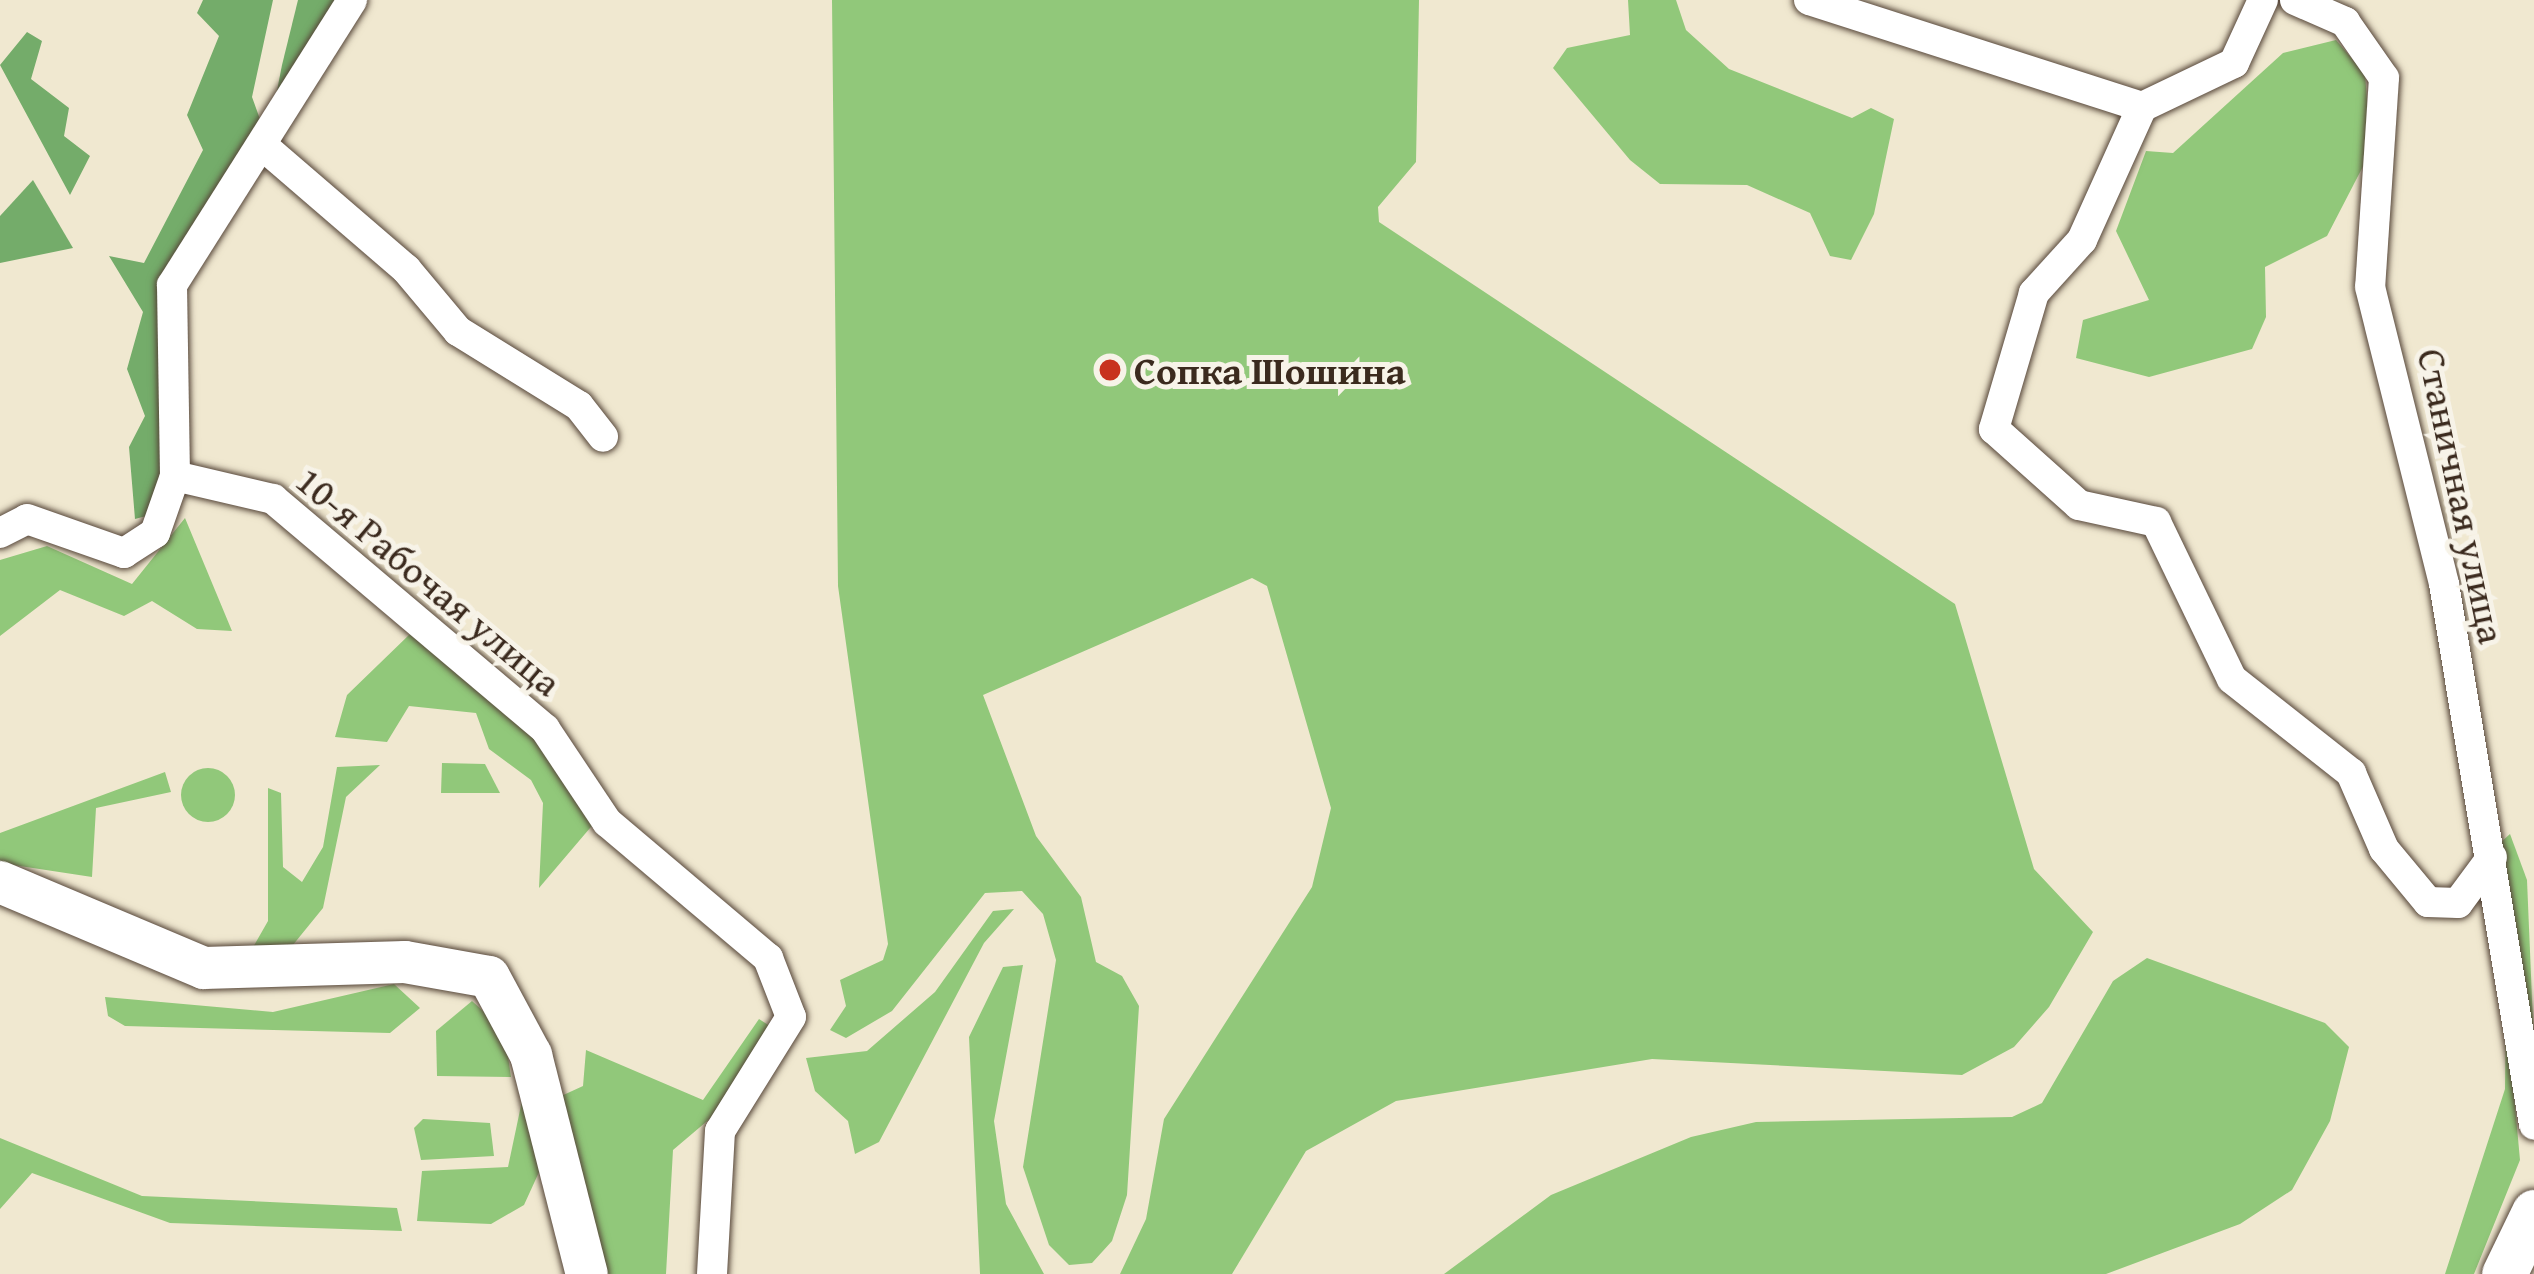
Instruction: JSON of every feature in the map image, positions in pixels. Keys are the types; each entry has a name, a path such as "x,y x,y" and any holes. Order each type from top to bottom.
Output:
{"main road":[{"path":"0,882 204,968 405,962 489,977 530,1055 587,1274"},
{"path":"2504,1274 2534,1212"}],"street":[{"path":"0,533 27,518 124,553 155,533 176,476 172,285 352,0"},
{"path":"1809,0 2142,107"},
{"path":"2264,0 2234,63 2142,107 2082,240 2034,293 1994,430 2079,506 2156,522 2232,679 2351,773 2384,849 2428,902 2458,903 2492,857"},
{"name":"Станичная улица","path":"2295,0 2345,22 2384,78 2370,287 2444,584 2534,1125"},
{"path":"263,146 406,269 458,331 579,406 603,437"},
{"name":"10-я Рабочая улица","path":"176,476 273,499 545,729 607,822 768,958 791,1018 720,1131 712,1274"}],"green space":[{"path":"203,0 273,0 252,97 261,122 162,277 170,477 150,515 135,519 129,447 145,416 127,369 143,312 109,256 144,263 203,150 187,115 219,36 197,13"},
{"path":"298,0 345,0 273,111 282,65"},
{"path":"832,0 1419,0 1416,162 1378,207 1379,222 1955,604 2034,869 2093,932 2049,1007 2014,1047 1962,1075 1652,1059 1396,1101 1306,1151 1232,1274 1120,1274 1146,1219 1164,1119 1312,887 1331,808 1267,586 1252,578 983,695 1036,836 1081,897 1096,962 1122,976 1139,1006 1127,1195 1112,1241 1092,1263 1069,1265 1049,1245 1023,1167 1056,960 1043,914 1022,891 985,893 892,1011 846,1038 830,1030 846,1006 840,980 883,960 888,944 838,586"},
{"path":"1628,0 1676,0 1686,30 1729,69 1852,118 1871,108 1894,119 1874,214 1851,260 1830,256 1810,213 1747,185 1660,184 1630,160 1553,68 1567,48 1630,35"},
{"path":"27,32 42,41 31,79 69,108 64,136 90,156 70,195 0,65"},
{"path":"2336,40 2365,74 2371,151 2327,236 2265,267 2266,317 2252,349 2149,377 2076,358 2083,320 2149,300 2116,231 2146,151 2173,153 2283,53"},
{"path":"33,180 73,248 0,263 0,216"},
{"path":"185,518 232,631 197,629 152,601 124,616 60,590 0,636 0,560 47,546 132,584"},
{"path":"410,634 535,731 596,821 539,888 543,803 531,780 489,749 476,713 409,706 387,742 335,737 347,695"},
{"path":"442,763 485,764 500,793 441,793"},
{"path":"380,765 346,797 323,908 288,951 252,949 268,921 268,788 281,793 283,867 302,882 323,847 337,767"},
{"path":"208,768 227,776 235,795 227,814 208,822 189,814 181,795 189,776"},
{"path":"165,772 171,792 96,808 92,877 0,863 0,833"},
{"path":"2510,834 2527,880 2534,1047 2500,843"},
{"path":"1014,909 984,943 879,1142 855,1154 848,1121 815,1091 806,1058 867,1051 935,992 993,911"},
{"path":"2147,958 2325,1023 2349,1047 2330,1121 2292,1190 2240,1224 2106,1274 1444,1274 1551,1195 1691,1137 1756,1122 2012,1117 2042,1103 2113,981"},
{"path":"1023,965 994,1121 1006,1204 1044,1274 980,1274 969,1037 1003,967"},
{"path":"394,984 420,1008 390,1033 125,1026 108,1016 105,997 273,1012"},
{"path":"472,1001 504,1030 511,1077 437,1076 436,1031"},
{"path":"2506,1008 2520,1160 2474,1274 2445,1274 2505,1089"},
{"path":"759,1019 770,1026 719,1111 673,1150 666,1274 599,1274 559,1097 583,1086 586,1050 703,1100"},
{"path":"523,1096 540,1170 524,1205 491,1224 417,1221 422,1171 508,1167"},
{"path":"423,1119 490,1123 494,1156 421,1160 414,1128"},
{"path":"0,1138 142,1196 397,1208 402,1231 170,1223 32,1173 0,1209"}],"place":[{"name":"Сопка Шошина","path":"1110,370"}]}
